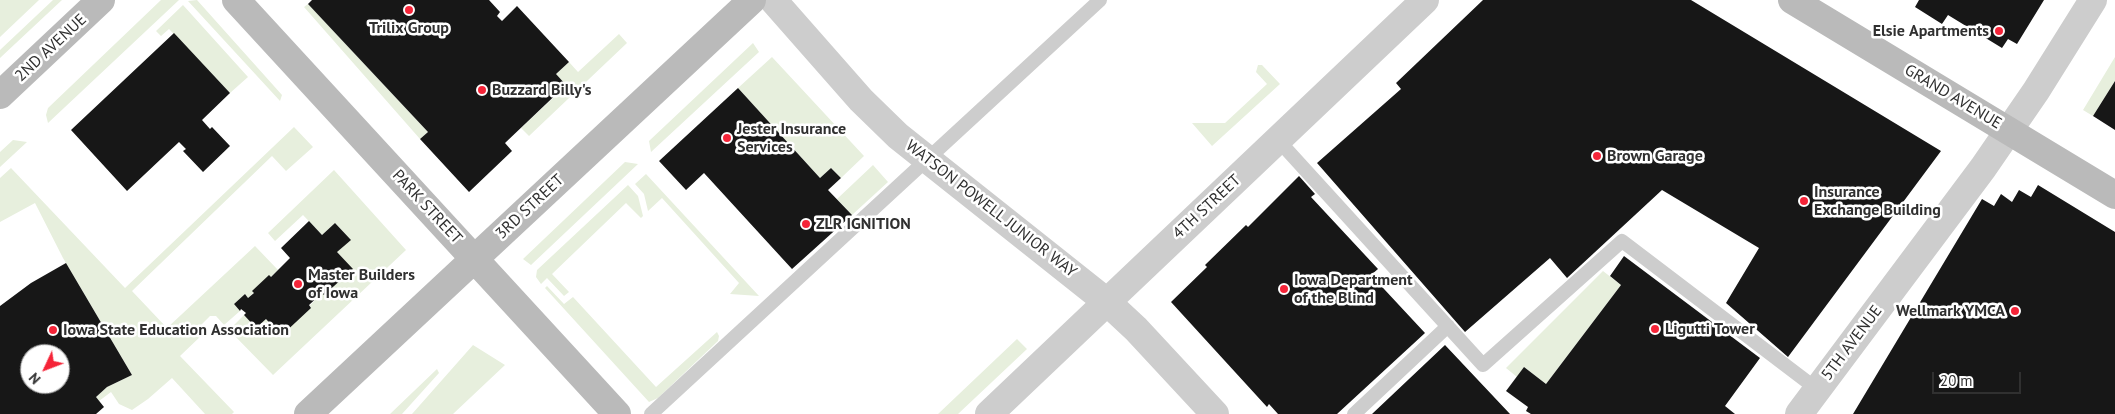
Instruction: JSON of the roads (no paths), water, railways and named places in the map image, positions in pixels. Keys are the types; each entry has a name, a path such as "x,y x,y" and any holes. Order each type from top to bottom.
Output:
{"main road":[{"name":"2ND AVENUE","path":"0,95 101,0"},
{"name":"PARK STREET","path":"236,0 617,414"},
{"name":"3RD STREET","path":"308,414 752,0"},
{"name":"GRAND AVENUE","path":"1792,0 2115,195"}],"street":[{"name":"WATSON POWELL JUNIOR WAY","path":"773,0 871,111 927,159 1107,302 1136,329 1215,414"},
{"name":"4TH STREET","path":"988,414 1425,0"},
{"name":"5TH AVENUE","path":"1799,414 2009,131 2092,0"}],"lane":[{"path":"651,414 1100,0"},
{"path":"1278,140 1483,365 1622,241 1818,390"},
{"path":"1354,414 1448,326"}],"place":[{"name":"Trilix Group","path":"409,10"},
{"name":"Elsie Apartments","path":"1999,31"},
{"name":"Buzzard Billy's","path":"482,90"},
{"name":"Jester Insurance Services","path":"727,138"},
{"name":"Brown Garage","path":"1597,156"},
{"name":"Insurance Exchange Building","path":"1804,201"},
{"name":"ZLR IGNITION","path":"806,224"},
{"name":"Master Builders of Iowa","path":"298,284"},
{"name":"Iowa Department of the Blind","path":"1284,289"},
{"name":"Wellmark YMCA","path":"2015,311"},
{"name":"Ligutti Tower","path":"1655,329"},
{"name":"Iowa State Education Association","path":"53,330"}]}
